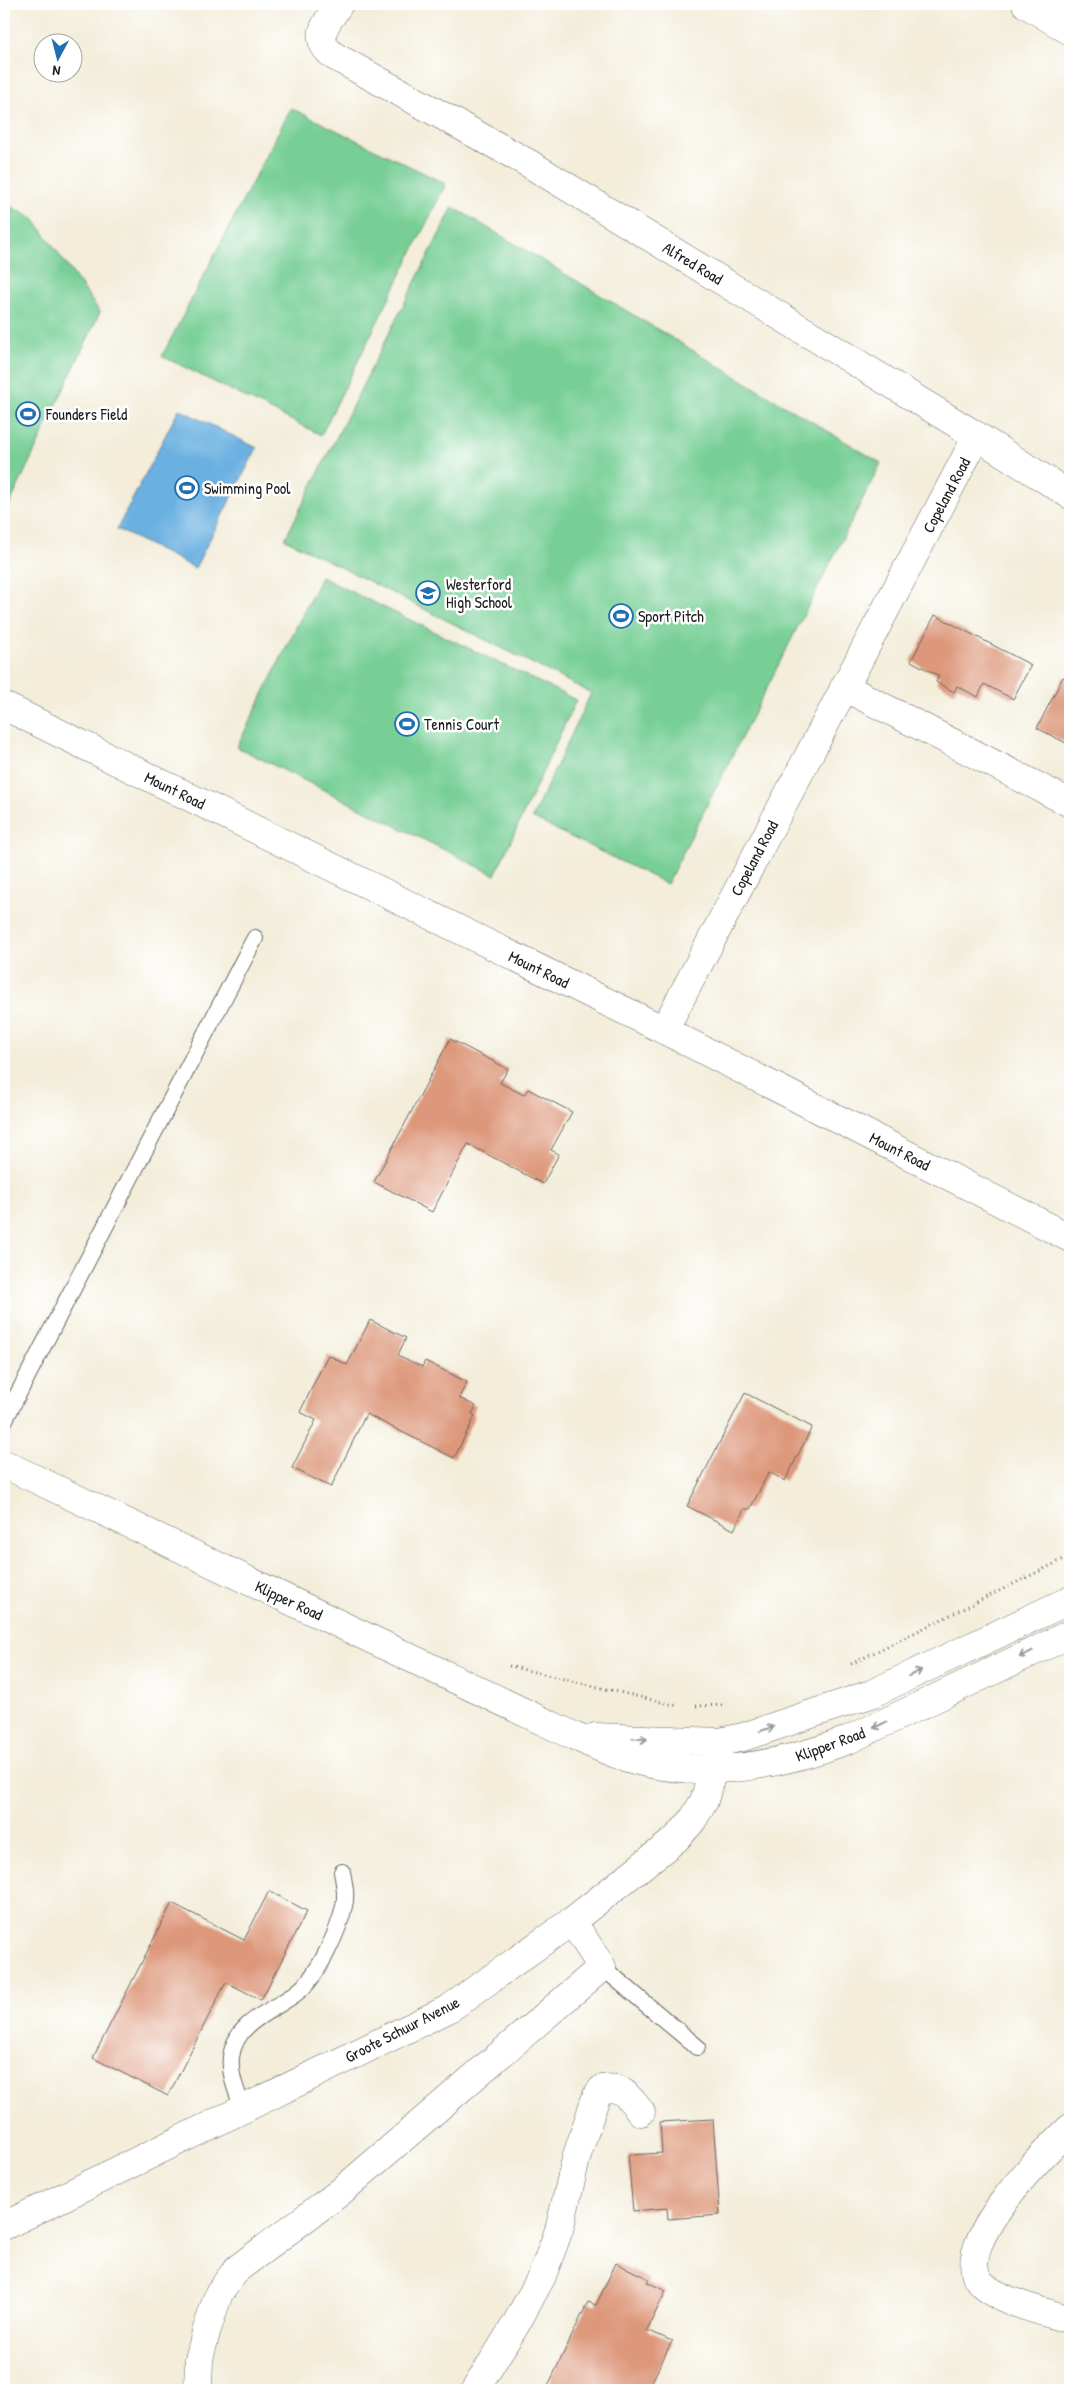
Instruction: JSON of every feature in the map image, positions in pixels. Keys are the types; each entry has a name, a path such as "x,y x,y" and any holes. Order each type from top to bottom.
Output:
{"street":[{"name":"Alfred Road","path":"339,4 321,33 322,43 334,56 528,162 977,436 1070,495"},
{"path":"1026,4 1070,31"},
{"name":"Copeland Road","path":"664,1030 977,436"},
{"path":"844,687 1070,803"},
{"name":"Mount Road","path":"4,706 664,1030 1070,1238"},
{"name":"Klipper Road","path":"4,1464 574,1736 616,1754 663,1766 714,1770 788,1760 848,1740 1070,1634"},
{"name":"Klipper Road","path":"574,1736 720,1742 743,1737 871,1694 1070,1600"},
{"name":"Groote Schuur Avenue","path":"4,2226 450,2008 572,1921 676,1839 692,1821 704,1800 714,1770 720,1742"},
{"path":"198,2390 199,2359 207,2329 219,2293 237,2269 339,2193 602,1967 572,1921"},
{"path":"475,2390 516,2324 542,2276 559,2230 577,2155 596,2097 602,2089 613,2087 624,2091 641,2112"},
{"path":"1070,2128 1041,2156 1005,2200 983,2235 975,2255 975,2271 981,2283 1000,2296 1070,2320"}],"lane":[{"path":"4,1421 255,938"},
{"path":"243,2109 231,2074 231,2056 238,2039 247,2025 263,2013 286,2002 302,1988 317,1968 345,1904 345,1886 342,1872"},
{"path":"602,1967 697,2047"}],"path":[{"path":"848,1665 1070,1556"},
{"path":"501,1663 519,1670 679,1706"},
{"path":"689,1706 727,1705"}],"green space":[{"path":"291,108 446,184 321,435 162,356"},
{"name":"Founders Field","path":"4,203 34,219 100,312 4,516"},
{"name":"Sport Pitch","path":"453,207 881,463 667,884 532,818 591,693 285,539"},
{"name":"Tennis Court","path":"321,577 576,700 495,875 237,747"}],"water":[{"name":"Swimming Pool","path":"179,409 257,448 195,568 117,529"}],"building":[{"path":"935,615 1031,665 1013,699 984,684 978,697 957,686 954,692 936,682 939,676 911,661"},
{"path":"1063,677 1070,681 1070,745 1037,728"},
{"path":"450,1039 508,1069 500,1083 524,1095 528,1089 572,1112 551,1150 559,1154 543,1184 468,1144 432,1212 374,1182"},
{"path":"370,1320 406,1338 398,1355 422,1367 425,1361 467,1382 459,1398 476,1406 472,1414 475,1416 454,1458 366,1414 331,1487 292,1468 316,1420 300,1412 328,1355 347,1365"},
{"path":"745,1393 812,1427 785,1481 769,1472 750,1509 744,1509 734,1530 687,1506"},
{"path":"269,1891 307,1911 261,2000 226,1982 168,2096 93,2058 172,1903 244,1940"},
{"path":"713,2119 720,2215 668,2219 667,2208 633,2211 628,2155 662,2153 660,2122"},
{"path":"616,2263 649,2279 647,2282 666,2291 647,2330 672,2341 648,2390 546,2390 588,2302 596,2305"}],"place":[{"name":"Founders Field","path":"28,414"},
{"name":"Swimming Pool","path":"187,488"},
{"name":"Westerford High School","path":"428,593"},
{"name":"Sport Pitch","path":"621,616"},
{"name":"Tennis Court","path":"407,724"}]}
